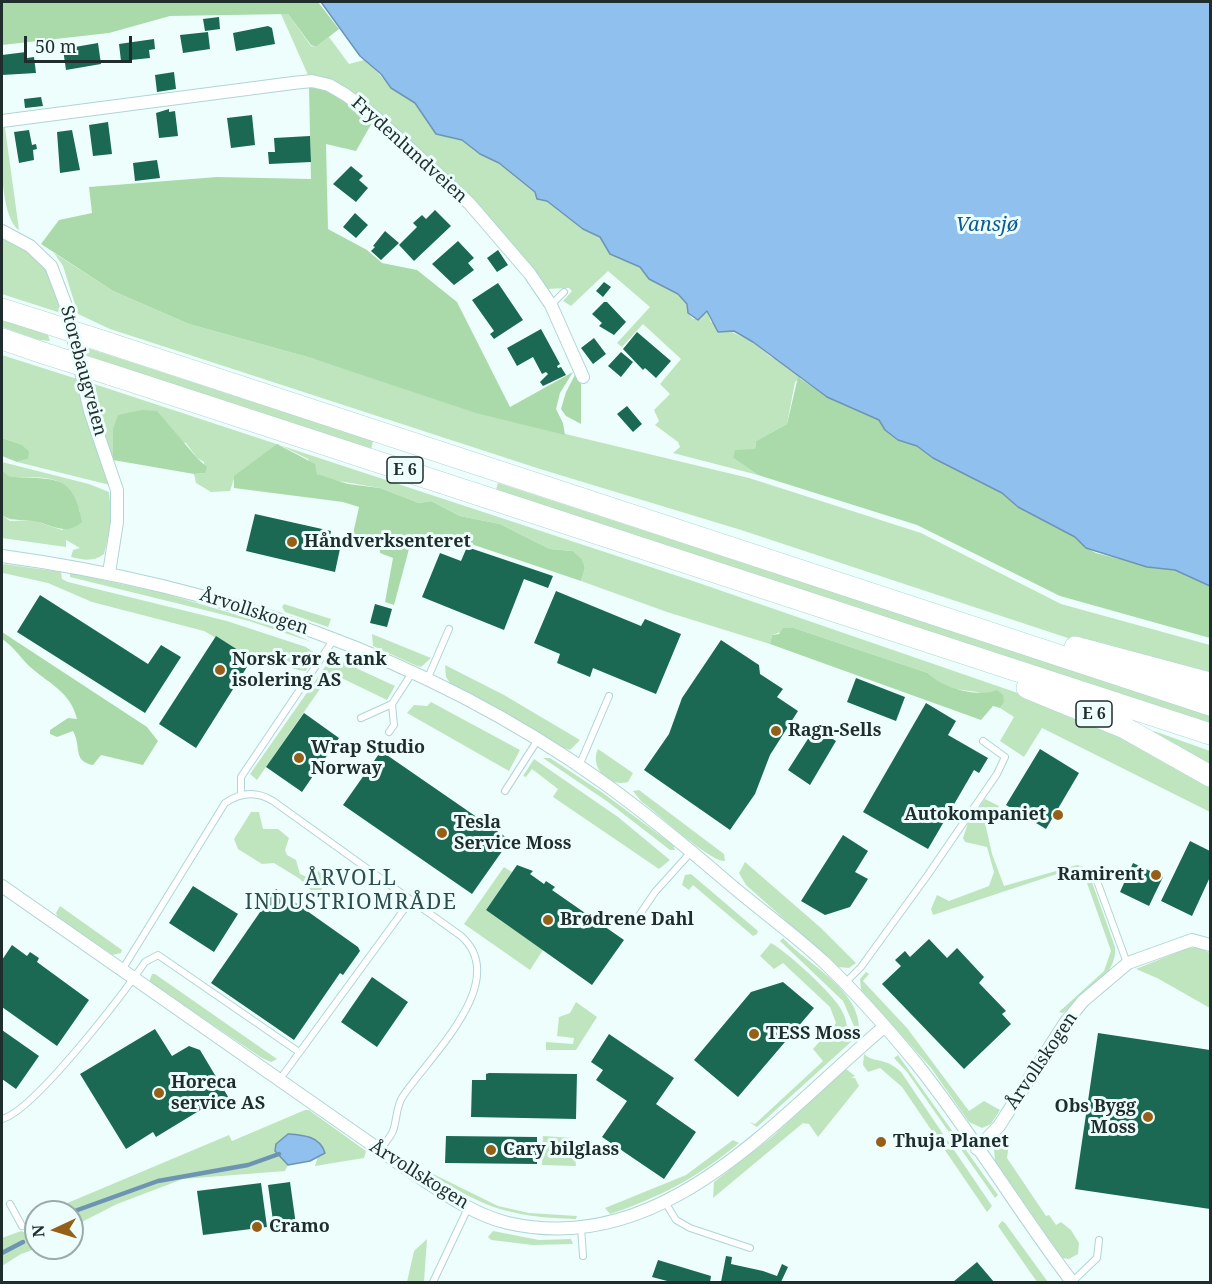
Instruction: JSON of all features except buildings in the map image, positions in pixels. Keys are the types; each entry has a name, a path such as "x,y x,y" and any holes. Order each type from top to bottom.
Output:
{"highway":[{"name":"E 6","path":"2,309 1210,705"},
{"name":"E 6","path":"2,339 1210,734"},
{"name":"E 6","path":"1037,648 1073,646 1210,683"},
{"name":"E 6","path":"976,658 999,678 1125,728 1210,776"}],"street":[{"name":"Frydenlundveien","path":"2,121 293,83 312,81 329,85 374,116 469,203 530,274 551,305 583,377"},
{"name":"Storebaugveien","path":"2,231 30,246 51,266 65,303 90,411 117,490 117,522 109,573"},
{"name":"Årvollskogen","path":"2,556 109,573 247,608 334,639 412,673 484,709 579,767 692,851 824,962 845,983 916,1063 1072,1282"},
{"name":"Årvollskogen","path":"2,886 379,1150 468,1208 507,1223 551,1230 581,1228 634,1215 665,1201 724,1167 884,1027"},
{"name":"Årvollskogen","path":"977,1149 999,1126 1077,1009 1128,963 1192,940 1210,945"}],"lane":[{"path":"551,305 564,292"},
{"path":"427,681 449,629"},
{"path":"240,795 241,777 334,639"},
{"path":"361,718 392,704 412,673"},
{"path":"579,767 609,696"},
{"path":"389,732 394,725 392,704"},
{"path":"505,791 537,741"},
{"path":"845,983 861,967 997,774 1005,757 983,741"},
{"path":"121,971 225,803 240,795 263,794 467,941 474,952 477,967 471,1003 401,1099 393,1132 379,1150"},
{"path":"636,920 655,892 692,851"},
{"path":"1097,881 1128,963"},
{"path":"280,1079 411,900"},
{"path":"3,1117 17,1111 72,1056 145,962 158,955 299,1052"},
{"path":"665,1201 676,1220 690,1228 750,1248"},
{"path":"10,1204 22,1226"},
{"path":"433,1282 468,1208"},
{"path":"581,1228 583,1256"},
{"path":"1072,1282 1097,1258 1099,1240"}],"green space":[{"path":"2,2 318,2 339,29 316,47 311,45 288,14 170,16 109,33 2,45"},
{"path":"281,14 288,14 311,46 316,47 329,37 349,64 364,60 369,62 391,88 415,103 436,134 462,140 480,154 499,163 536,192 539,200 547,201 583,229 600,237 610,254 640,267 652,280 678,294 687,304 688,313 693,319 700,318 707,311 711,322 753,342 771,357 814,369 795,382 787,424 756,441 755,449 733,458 758,475 673,453 680,447 678,442 655,425 659,421 654,410 670,394 660,384 681,359 643,324 622,347 617,343 650,307 608,271 571,306 563,301 572,291 569,288 547,289 436,170 369,105 330,81 308,75"},
{"path":"309,87 335,95 373,121 356,151 326,144 328,229 367,250 382,263 417,270 457,302 510,407 573,372 560,393 556,409 563,423 565,435 476,413 311,358 189,324 113,291 41,244 59,220 92,213 89,187 217,177 311,179"},
{"path":"2,128 5,128 19,230 8,212 5,198"},
{"path":"2,237 29,252 44,266 54,285 64,314 2,294"},
{"path":"54,253 113,291 189,324 311,358 507,420 749,478 921,533 1061,604 1210,645 1210,677 1092,646 741,530 540,469 110,329 78,314 63,266"},
{"path":"2,319 48,335 50,341 39,340 2,327"},
{"path":"81,346 373,441 371,450 82,354"},
{"path":"2,355 77,379 85,415 110,485 17,462 28,459 20,444 2,438"},
{"path":"576,373 581,384 581,424 566,416 561,409 566,392"},
{"path":"798,377 827,397 879,420 885,430 898,440 917,446 934,458 1002,493 1018,507 1075,537 1086,548 1096,553 1155,568 1175,570 1210,586 1210,638 1060,596 917,525 758,475 733,458 735,450 755,449 756,441 787,424"},
{"path":"88,382 278,444 235,476 230,491 211,492 196,483 194,474 205,473 204,462 197,458 186,443 113,429 113,460 97,417"},
{"path":"142,410 157,411 207,467 205,473 194,474 113,460 113,429 118,415"},
{"path":"2,438 20,444 29,451 28,459 17,462 2,456"},
{"path":"277,444 315,464 317,474 348,484 380,488 419,503 431,501 460,516 500,524 550,549 573,551 582,559 585,568 581,581 468,543 423,540 409,549 394,605 385,602 393,558 380,553 379,543 374,538 353,534 359,507 343,502 234,488 234,476"},
{"path":"281,445 693,581 1082,717 1210,784 1210,812 1042,728 1024,757 1000,741 1014,717 1000,708 1004,703 994,697 945,686 928,673 794,628 772,635 770,644 667,612 581,581 585,568 582,559 573,551 550,549 500,524 460,516 431,501 419,503 380,488 327,479 317,474 308,459"},
{"path":"2,462 89,484 109,492 112,521 104,554 88,560 80,559 71,557 73,550 80,548 66,540 66,547 2,538 2,515 10,521 32,520 62,530 80,511 65,487 58,482 51,479 7,476 2,470"},
{"path":"2,470 8,476 46,479 65,485 72,492 78,504 82,522 70,529 64,529 33,521 10,519 2,515"},
{"path":"498,483 1210,715 1210,724 496,490"},
{"path":"4,564 61,572 62,579 68,582 227,621 306,647 315,653 306,671 256,654 252,659 204,631 92,602 48,583 3,573"},
{"path":"70,573 163,593 275,626 312,642 249,621 70,577"},
{"path":"284,604 331,619 328,627 285,612 282,607"},
{"path":"783,628 794,628 928,673 942,683 961,690 980,693 997,690 1003,695 1004,703 1000,708 993,706 981,720 770,644 772,635 779,634"},
{"path":"2,632 147,727 158,741 143,765 101,755 93,765 86,763 80,757 73,731 57,737 50,734 50,730 68,718 77,719 74,710 58,689 29,666 2,639"},
{"path":"372,634 431,658 421,667 417,666 373,646"},
{"path":"332,657 395,686 387,700 331,673 257,780 250,774"},
{"path":"445,665 504,695 580,740 570,750 564,748 450,683 446,677"},
{"path":"431,702 520,750 509,771 407,713 414,705 427,706"},
{"path":"1154,731 1210,751 1210,766 1152,736"},
{"path":"598,749 633,773 628,782 614,782 602,774 596,763"},
{"path":"543,758 550,758 603,793 673,845 675,850 670,850 608,802"},
{"path":"534,759 618,817 670,860 659,869 553,797 558,789 532,769 526,777 523,776"},
{"path":"639,790 724,854 725,861 708,854 641,801 633,791"},
{"path":"985,799 999,806 986,827 992,854 1004,886 1077,865 1081,866 933,915 931,909 937,895 949,901 989,886 994,872 987,847 965,842 963,838 968,823"},
{"path":"251,812 259,812 263,829 278,829 289,838 285,850 287,855 296,860 300,874 312,879 318,871 330,878 320,891 311,890 300,879 274,863 262,864 238,849 234,839"},
{"path":"745,862 821,928 856,963 849,968 838,967 746,885 739,873"},
{"path":"1081,866 1088,871 1115,947 1114,957 1111,967 1098,984 1063,1013 1059,1012 1104,971 1111,951"},
{"path":"504,867 512,872 486,910 543,950 530,970 464,924"},
{"path":"691,874 758,931 757,934 753,936 693,885 689,890 682,885 685,875"},
{"path":"60,906 122,950 121,953 113,955 58,918 56,913"},
{"path":"783,938 843,991 858,1017 859,1032 857,1033 843,1001 780,941"},
{"path":"771,943 810,974 830,994 844,1015 852,1041 757,1127 749,1122 755,1124 823,1061 813,1049 836,1023 830,1007 783,963 774,969 760,956"},
{"path":"1188,948 1199,948 1210,953 1210,1008 1157,978 1136,969"},
{"path":"866,972 869,974 863,981 907,1028 969,1111 984,1101 1000,1110 991,1124 982,1128 969,1122 931,1068 861,990 860,979"},
{"path":"152,974 277,1059 271,1062 262,1058 149,982"},
{"path":"576,1002 597,1017 576,1050 546,1050 546,1042 573,1044 574,1038 557,1036 559,1017 570,1013"},
{"path":"864,1054 890,1064 901,1072 992,1206 987,1212 902,1087 880,1068 868,1072 863,1065"},
{"path":"898,1055 998,1195 995,1198 907,1072 894,1058"},
{"path":"846,1069 855,1076 851,1078 855,1078 859,1086 818,1137 809,1124 803,1123 713,1198 714,1182 772,1137"},
{"path":"309,1110 366,1151 364,1158 315,1166 318,1156 313,1138 288,1134 276,1144 275,1150 288,1165 285,1171 183,1179 117,1204 84,1221 84,1200 75,1200 229,1135 232,1141"},
{"path":"1004,1132 1010,1136 1007,1158 1046,1216 1049,1215 1056,1225 1061,1222 1071,1230 1079,1243 1078,1254 1069,1259 1062,1258 995,1161 994,1149"},
{"path":"543,1136 573,1138 576,1166 542,1165"},
{"path":"733,1140 739,1143 709,1166 678,1185 610,1214 605,1208 686,1175"},
{"path":"425,1170 498,1206 529,1213 577,1216 576,1219 531,1216 496,1208 463,1193"},
{"path":"1002,1221 1048,1282 1037,1282 998,1226"},
{"path":"21,1231 24,1232 24,1253 2,1266 2,1238"},
{"path":"493,1231 539,1240 571,1239 573,1244 533,1245 491,1240 488,1237"},
{"path":"427,1239 424,1282 407,1282 414,1251"}],"water":[{"name":"Vansjø","path":"321,2 1210,2 1210,586 1175,570 1147,567 1086,548 1075,537 1018,507 1002,493 933,458 917,446 898,440 885,430 879,420 827,397 753,342 734,331 718,332 707,311 698,320 688,313 687,304 678,294 649,279 640,267 610,254 600,237 583,229 547,201 537,199 535,192 499,163 480,154 462,140 436,134 415,103 391,88 381,74 360,56"},
{"path":"288,1134 315,1140 323,1147 325,1153 310,1161 288,1165 275,1151 276,1144"}],"waterway":[{"path":"84,1208 158,1181 248,1165 279,1154"},
{"path":"2,1253 23,1242"}],"place":[{"name":"Håndverksenteret","path":"292,542"},
{"name":"Norsk rør & tank isolering AS","path":"220,670"},
{"name":"Ragn-Sells","path":"776,731"},
{"name":"Wrap Studio Norway","path":"299,758"},
{"name":"Autokompaniet","path":"1058,815"},
{"name":"Tesla Service Moss","path":"442,833"},
{"name":"Ramirent","path":"1156,875"},
{"name":"Brødrene Dahl","path":"548,920"},
{"name":"TESS Moss","path":"754,1034"},
{"name":"Horeca service AS","path":"159,1093"},
{"name":"Obs Bygg Moss","path":"1148,1117"},
{"name":"Thuja Planet","path":"881,1142"},
{"name":"Cary bilglass","path":"491,1150"},
{"name":"Cramo","path":"257,1227"}],"district":[{"name":"ÅRVOLL INDUSTRIOMRÅDE","path":"351,891"}]}
